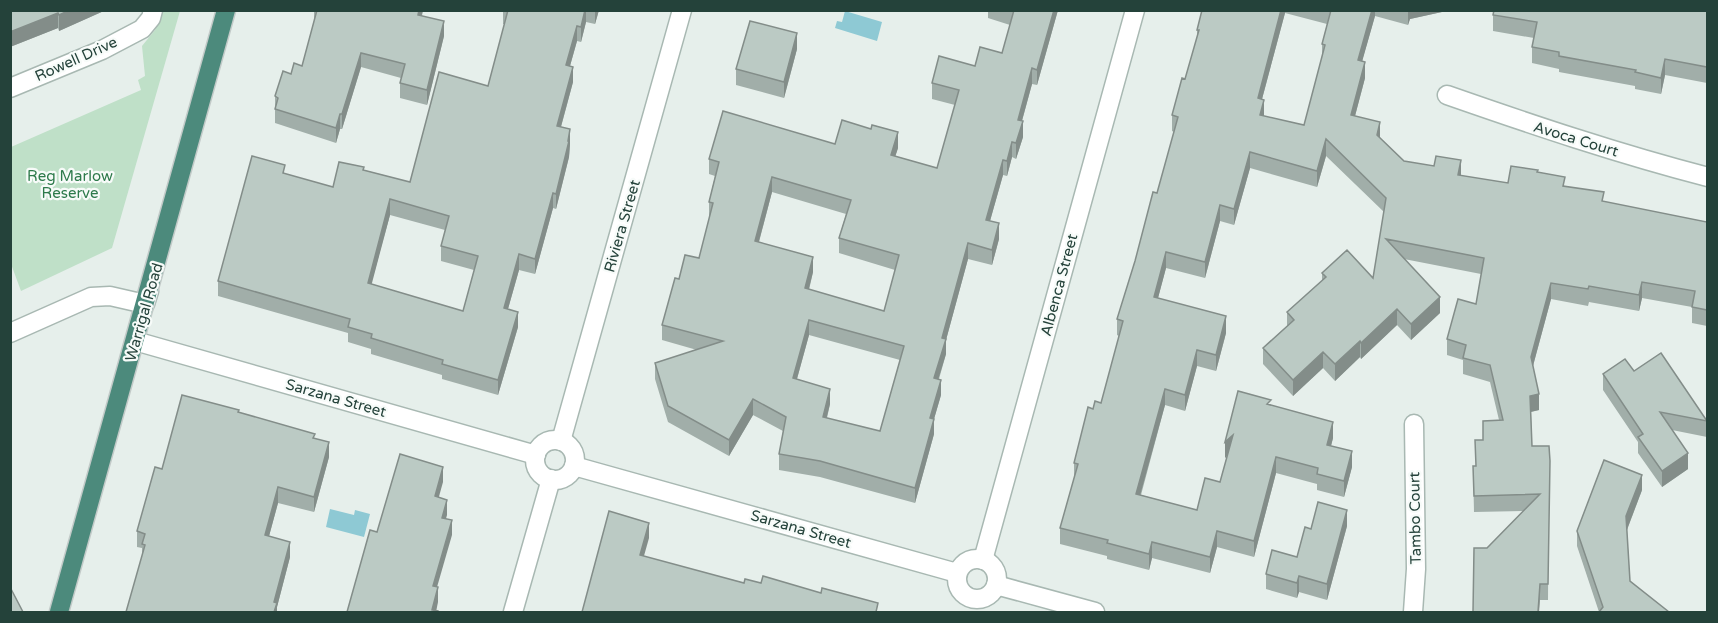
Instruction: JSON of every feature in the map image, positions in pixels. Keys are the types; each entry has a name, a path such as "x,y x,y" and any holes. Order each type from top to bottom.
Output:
{"highway":[{"name":"Warrigal Road","path":"60,612 226,10"}],"street":[{"name":"Rowell Drive","path":"10,88 102,50 141,29 153,10"},
{"name":"Riviera Street","path":"561,441 682,10"},
{"name":"Albenca Street","path":"982,560 1135,10"},
{"name":"Avoca Court","path":"1447,95 1543,129 1707,177"},
{"path":"10,333 91,297 110,296 146,304 155,273"},
{"name":"Sarzana Street","path":"135,341 536,454"},
{"name":"Tambo Court","path":"1413,612 1416,569 1414,424"},
{"path":"561,441 567,443 574,453 574,466 572,471 562,478 551,479 538,470 536,454 545,442 561,441"},
{"name":"Sarzana Street","path":"574,466 957,573"},
{"path":"513,612 551,479"},
{"path":"982,560 992,565 997,574 996,585 993,591 984,598 970,605 959,589 957,573 967,561 982,560"},
{"path":"996,585 1095,612"}],"green space":[{"name":"Reg Marlow Reserve","path":"163,11 180,11 112,248 21,291 11,264 11,147 141,90 138,80 145,76 142,46 155,30"}],"water":[{"path":"845,11 882,22 877,41 835,28 837,21 842,22"},
{"path":"330,509 354,515 355,510 370,514 364,537 326,527"}],"building":[{"path":"10,10 70,10 10,32"},
{"path":"317,10 419,10 418,15 444,21 427,90 400,83 405,64 361,53 336,128 275,109 278,98 275,96 283,71 291,74 294,63 302,66"},
{"path":"508,10 585,10 581,27 577,26 566,65 573,67 557,126 570,129 569,141 556,194 553,193 535,259 519,254 504,308 518,312 498,380 442,364 443,360 371,338 372,334 348,327 350,319 218,281 252,156 285,165 283,173 333,187 339,162 364,167 363,170 410,182 439,72 488,86","holes":["390,199 449,216 441,246 478,256 463,311 368,283"]},
{"path":"1014,10 1054,10 1037,70 1032,68 1018,120 1023,121 1016,143 1012,142 1007,161 1003,160 986,220 999,223 992,250 968,243 942,338 946,339 934,378 941,380 930,418 934,419 915,488 820,461 779,454 786,417 753,399 729,440 668,406 655,363 723,341 662,325 675,278 679,279 685,255 699,258 713,203 709,202 719,162 709,159 723,111 835,144 842,120 871,129 872,125 898,132 891,155 937,168 959,90 932,83 939,56 975,66 980,47 1002,53","holes":["772,177 851,200 839,238 899,255 884,311 805,288 813,257 755,241","809,320 904,346 880,431 823,417 830,389 793,378"]},
{"path":"1202,10 1281,10 1258,98 1264,100 1260,115 1304,125 1325,45 1322,44 1331,10 1372,10 1358,60 1365,62 1351,115 1380,122 1377,135 1404,161 1434,166 1436,156 1461,160 1458,175 1508,183 1511,166 1538,170 1537,172 1565,177 1563,186 1604,192 1602,201 1707,222 1707,310 1692,307 1695,291 1642,282 1639,295 1589,286 1588,289 1551,283 1531,357 1539,394 1530,396 1532,446 1549,446 1550,461 1548,584 1540,584 1538,612 1473,612 1474,548 1487,548 1540,494 1474,496 1475,440 1483,440 1483,421 1503,420 1490,365 1463,358 1466,345 1447,339 1458,299 1476,304 1484,258 1386,239 1440,297 1411,324 1397,309 1335,364 1323,352 1293,380 1263,348 1294,320 1287,312 1326,277 1322,273 1347,250 1373,278 1386,198 1326,139 1317,171 1250,152 1234,209 1220,205 1205,262 1166,252 1154,297 1226,316 1216,355 1197,350 1185,395 1165,389 1136,494 1197,510 1205,478 1220,482 1233,435 1225,442 1238,391 1271,400 1267,404 1333,422 1327,445 1352,451 1344,481 1317,474 1318,468 1276,457 1254,541 1217,531 1210,557 1152,542 1149,554 1107,543 1108,540 1060,528 1078,464 1074,463 1088,407 1093,409 1095,401 1101,403 1123,321 1117,319 1153,192 1157,193 1178,117 1172,115 1199,30 1197,30"},
{"path":"1494,10 1707,10 1707,67 1665,59 1661,78 1635,72 1636,70 1559,56 1559,52 1532,47 1537,22 1493,15"},
{"path":"750,21 797,33 784,82 736,69"},
{"path":"1661,353 1707,421 1660,412 1688,453 1662,471 1638,437 1643,434 1603,374 1625,359 1634,371"},
{"path":"182,395 315,434 313,438 329,442 314,497 278,487 265,535 290,542 274,602 277,603 274,612 126,612 145,545 142,544 145,534 137,531 155,467 162,469"},
{"path":"400,454 443,467 435,496 447,500 442,518 452,520 433,586 438,587 432,610 438,612 347,612 370,530 377,532"},
{"path":"1604,460 1642,475 1626,516 1630,581 1669,612 1599,612 1603,607 1577,531"},
{"path":"1318,502 1347,510 1327,584 1299,576 1297,583 1266,574 1272,550 1297,557 1305,527 1311,529"},
{"path":"609,511 649,523 640,555 744,583 745,579 761,583 763,576 821,593 822,588 878,603 876,612 582,612"},
{"path":"10,587 23,612 10,612"}]}
